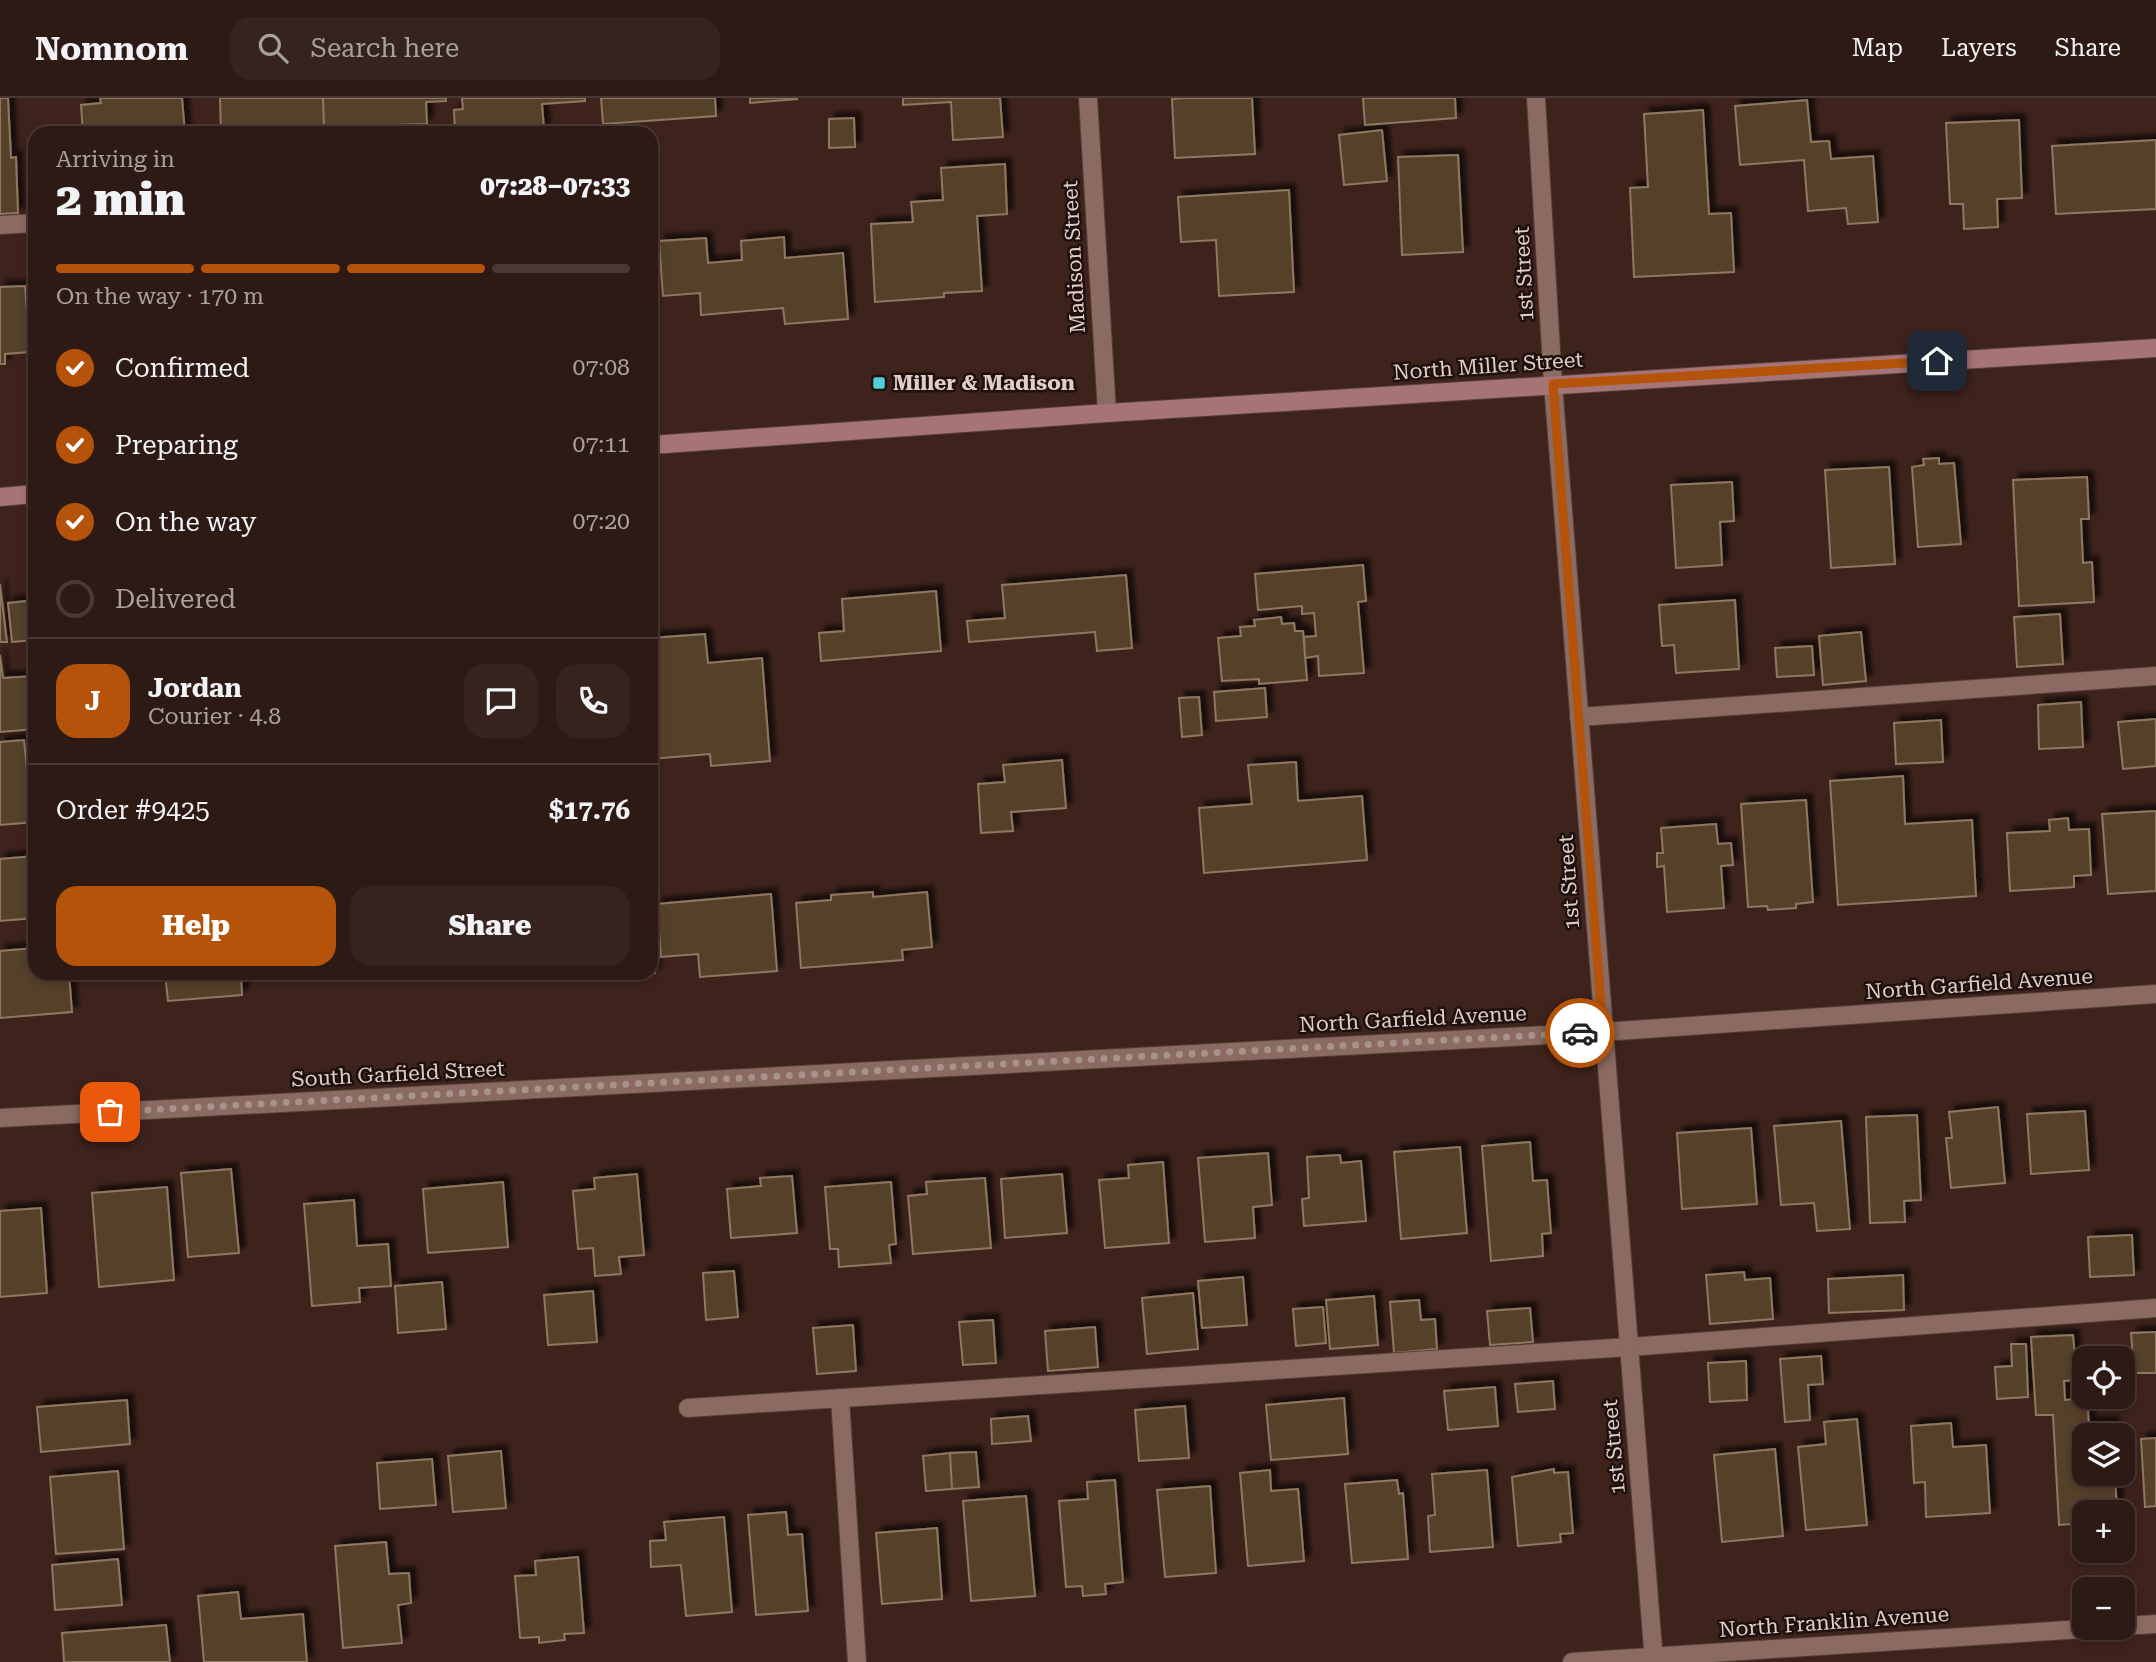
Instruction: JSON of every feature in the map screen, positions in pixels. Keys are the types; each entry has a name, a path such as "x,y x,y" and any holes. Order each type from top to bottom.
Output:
{"main road":[{"name":"North Miller Street","path":"658,444 1553,384 2156,348"},
{"path":"0,497 28,495"}],"street":[{"name":"Madison Street","path":"1088,98 1107,413"},
{"name":"1st Street","path":"1536,98 1553,384 1653,1660"},
{"path":"0,225 28,223"},
{"path":"1579,717 2156,676"},
{"name":"North Garfield Avenue","path":"799,1075 1603,1032 2156,995"},
{"name":"South Garfield Street","path":"0,1118 799,1075"},
{"path":"688,1408 1629,1347 2156,1308"},
{"path":"840,1398 857,1662"},
{"path":"2135,1625 2156,1624"},
{"name":"North Franklin Avenue","path":"1572,1662 1653,1660 2072,1630"}],"building":[{"path":"0,98 8,98 11,158 16,157 18,213 0,214"},
{"path":"100,98 182,98 184,126 82,126 81,105 101,103"},
{"path":"220,98 323,98 324,126 221,126"},
{"path":"323,98 446,98 446,101 426,102 427,124 324,126"},
{"path":"462,98 585,98 585,101 542,104 544,126 455,126 454,110 463,109"},
{"path":"601,98 715,98 716,116 603,124"},
{"path":"750,98 797,98 797,99 750,103"},
{"path":"903,98 1000,98 1003,137 953,140 951,102 903,105"},
{"path":"1252,98 1255,154 1175,158 1172,99"},
{"path":"1363,98 1455,98 1456,118 1365,125"},
{"path":"1807,100 1811,142 1829,141 1831,159 1873,156 1878,222 1848,224 1846,208 1808,211 1804,160 1740,165 1735,106"},
{"path":"1703,110 1709,214 1731,213 1734,272 1634,277 1630,188 1648,187 1644,114"},
{"path":"854,118 855,147 829,148 829,119"},
{"path":"2019,120 2022,198 1997,199 1998,227 1964,229 1963,204 1950,204 1946,123"},
{"path":"1382,130 1387,181 1344,185 1339,135"},
{"path":"2156,140 2156,209 2056,214 2052,146"},
{"path":"1458,155 1463,252 1402,255 1398,157"},
{"path":"1005,164 1007,214 977,216 982,291 875,302 871,224 913,222 911,202 943,200 941,168"},
{"path":"1289,190 1294,292 1219,296 1216,240 1181,242 1178,197"},
{"path":"784,237 785,258 843,253 848,319 785,324 783,308 701,315 700,293 663,296 659,241 706,238 708,263 742,260 741,241"},
{"path":"25,286 28,326 28,352 5,354 5,364 0,364 0,287"},
{"path":"1939,458 1939,464 1954,463 1961,544 1918,547 1912,467 1924,465 1923,459"},
{"path":"1889,467 1895,564 1831,568 1825,470"},
{"path":"2087,477 2089,519 2081,519 2083,563 2092,562 2094,602 2019,606 2013,480"},
{"path":"1732,482 1734,521 1720,522 1722,565 1676,568 1671,485"},
{"path":"1363,565 1366,601 1358,602 1364,673 1319,676 1318,656 1305,658 1304,637 1316,636 1314,613 1302,614 1302,606 1258,610 1255,574"},
{"path":"1126,575 1132,648 1097,651 1095,632 969,642 967,621 1005,618 1002,585"},
{"path":"0,584 7,642 0,642"},
{"path":"936,591 941,651 821,661 819,633 844,631 842,599"},
{"path":"1735,600 1739,669 1676,673 1674,645 1662,646 1659,605"},
{"path":"28,601 28,641 12,642 8,603"},
{"path":"2060,614 2063,664 2017,667 2014,617"},
{"path":"1281,617 1282,624 1294,623 1295,631 1303,631 1307,680 1259,684 1259,679 1222,681 1218,638 1241,636 1240,627 1255,626 1254,620"},
{"path":"1861,632 1866,681 1823,685 1819,636"},
{"path":"705,634 708,663 762,658 770,761 711,766 710,754 658,758 658,637"},
{"path":"1812,646 1814,675 1777,677 1775,648"},
{"path":"0,655 3,678 28,676 28,730 0,732"},
{"path":"1265,688 1267,717 1216,721 1214,692"},
{"path":"1199,697 1202,735 1182,737 1179,698"},
{"path":"2081,702 2083,747 2039,749 2038,705"},
{"path":"2156,719 2156,766 2123,769 2118,722"},
{"path":"1941,720 1943,762 1896,764 1894,723"},
{"path":"24,740 28,769 28,823 0,825 0,742"},
{"path":"1062,760 1066,808 1011,812 1013,831 981,833 978,784 1005,782 1003,765"},
{"path":"1296,762 1298,801 1362,796 1367,860 1204,873 1199,808 1252,804 1248,765"},
{"path":"1903,776 1905,824 1972,820 1976,896 1838,905 1830,781"},
{"path":"1806,800 1813,902 1796,904 1796,908 1768,910 1767,906 1748,907 1741,804"},
{"path":"2156,811 2156,891 2108,894 2102,814"},
{"path":"2068,818 2069,830 2089,829 2091,875 2074,876 2074,887 2010,891 2007,833 2050,831 2049,820"},
{"path":"1716,824 1718,844 1731,843 1733,865 1721,866 1724,908 1667,912 1664,866 1657,867 1657,853 1663,853 1661,828"},
{"path":"28,857 28,919 0,921 0,859"},
{"path":"873,892 873,897 927,892 932,947 902,950 903,960 801,968 796,903 831,900 831,895"},
{"path":"771,894 777,971 700,977 698,954 661,957 658,904"},
{"path":"28,949 28,980 70,980 72,1012 0,1018 0,951"},
{"path":"166,980 241,980 242,995 168,1001"},
{"path":"1998,1107 2005,1183 1951,1188 1946,1138 1952,1138 1949,1112"},
{"path":"2085,1111 2089,1170 2031,1174 2027,1114"},
{"path":"1917,1115 1921,1200 1904,1201 1905,1222 1870,1223 1866,1117"},
{"path":"1841,1121 1850,1229 1817,1231 1814,1203 1781,1205 1774,1126"},
{"path":"1751,1128 1757,1204 1682,1209 1677,1133"},
{"path":"1530,1142 1533,1181 1547,1180 1551,1233 1542,1234 1543,1256 1491,1261 1482,1146"},
{"path":"1460,1147 1467,1233 1401,1239 1394,1152"},
{"path":"1268,1153 1272,1205 1253,1207 1255,1238 1205,1242 1198,1158"},
{"path":"1340,1155 1341,1163 1361,1161 1366,1221 1304,1226 1302,1199 1309,1198 1307,1157"},
{"path":"1163,1162 1169,1243 1105,1248 1099,1180 1129,1178 1128,1165"},
{"path":"231,1169 239,1253 188,1257 181,1173"},
{"path":"637,1174 644,1255 619,1257 621,1274 595,1276 593,1248 578,1249 573,1191 595,1189 594,1178"},
{"path":"1062,1174 1067,1233 1005,1238 1001,1179"},
{"path":"792,1176 797,1233 731,1238 727,1189 761,1186 760,1178"},
{"path":"985,1178 991,1248 913,1254 908,1196 927,1194 926,1182"},
{"path":"503,1182 508,1247 428,1253 423,1189"},
{"path":"891,1182 896,1244 889,1245 891,1263 839,1267 838,1249 830,1249 825,1187"},
{"path":"167,1187 174,1280 99,1287 92,1193"},
{"path":"354,1200 357,1246 388,1244 391,1286 359,1288 360,1302 312,1306 304,1204"},
{"path":"41,1208 47,1293 0,1297 0,1211"},
{"path":"2132,1235 2134,1275 2090,1277 2088,1237"},
{"path":"734,1271 738,1317 706,1320 703,1273"},
{"path":"1744,1272 1745,1280 1770,1278 1773,1319 1710,1324 1706,1275"},
{"path":"1903,1275 1904,1310 1829,1313 1828,1279"},
{"path":"1243,1277 1247,1325 1202,1328 1198,1281"},
{"path":"442,1282 446,1329 398,1333 395,1286"},
{"path":"593,1291 597,1342 548,1345 544,1295"},
{"path":"1193,1293 1198,1349 1147,1354 1142,1298"},
{"path":"1374,1296 1378,1345 1330,1349 1326,1300"},
{"path":"1419,1300 1421,1320 1435,1319 1437,1349 1394,1353 1390,1302"},
{"path":"1323,1307 1326,1343 1296,1346 1293,1309"},
{"path":"1530,1308 1533,1342 1490,1345 1487,1311"},
{"path":"993,1320 996,1363 963,1365 959,1322"},
{"path":"853,1325 856,1371 817,1374 813,1328"},
{"path":"1095,1327 1098,1367 1048,1371 1045,1331"},
{"path":"2156,1332 2156,1373 2135,1373 2135,1346 2132,1346 2131,1333"},
{"path":"2073,1335 2072,1380 2064,1381 2065,1400 2072,1399 2072,1409 2088,1409 2089,1423 2072,1423 2072,1486 2116,1486 2116,1500 2072,1500 2072,1524 2059,1525 2053,1415 2036,1415 2031,1337"},
{"path":"2011,1344 2026,1344 2028,1397 1997,1399 1995,1367 2012,1366"},
{"path":"1821,1356 1823,1384 1808,1385 1810,1420 1785,1422 1780,1359"},
{"path":"1746,1361 1747,1400 1710,1402 1708,1363"},
{"path":"1553,1381 1555,1409 1518,1412 1515,1384"},
{"path":"1495,1387 1498,1426 1448,1430 1444,1391"},
{"path":"1344,1398 1348,1454 1271,1460 1266,1405"},
{"path":"127,1400 130,1444 41,1452 37,1407"},
{"path":"1185,1406 1189,1458 1139,1461 1135,1410"},
{"path":"1028,1416 1031,1441 992,1444 991,1419"},
{"path":"1857,1419 1867,1525 1806,1530 1798,1447 1826,1444 1824,1422"},
{"path":"1951,1423 1953,1447 1986,1445 1990,1513 1926,1517 1925,1482 1914,1483 1911,1426"},
{"path":"2156,1438 2156,1506 2145,1507 2141,1439"},
{"path":"1775,1449 1783,1536 1722,1542 1714,1455"},
{"path":"501,1451 506,1508 453,1512 448,1456"},
{"path":"976,1452 979,1487 952,1489 950,1453"},
{"path":"950,1453 952,1489 926,1491 923,1456"},
{"path":"432,1459 436,1505 380,1509 377,1463"},
{"path":"1554,1469 1554,1473 1568,1472 1573,1533 1560,1534 1561,1542 1518,1546 1512,1477"},
{"path":"1270,1470 1271,1491 1298,1489 1304,1561 1248,1566 1240,1473"},
{"path":"1487,1470 1493,1547 1430,1552 1428,1516 1435,1515 1432,1474"},
{"path":"118,1471 124,1549 56,1554 50,1477"},
{"path":"1115,1480 1123,1582 1105,1584 1106,1594 1083,1596 1082,1586 1066,1587 1059,1501 1088,1499 1087,1482"},
{"path":"1397,1480 1399,1494 1403,1493 1408,1559 1352,1563 1345,1484"},
{"path":"1210,1486 1216,1573 1165,1577 1157,1490"},
{"path":"1026,1496 1035,1596 971,1601 963,1501"},
{"path":"786,1512 788,1535 802,1534 808,1611 756,1615 748,1515"},
{"path":"724,1517 732,1612 686,1616 681,1565 651,1567 650,1541 666,1540 664,1522"},
{"path":"937,1528 942,1599 882,1604 876,1533"},
{"path":"386,1542 389,1574 409,1573 411,1603 398,1605 402,1643 343,1648 335,1546"},
{"path":"578,1557 584,1633 564,1634 565,1640 539,1643 539,1637 520,1638 515,1576 536,1575 535,1561"},
{"path":"118,1559 122,1605 55,1610 52,1565"},
{"path":"238,1592 241,1619 303,1614 307,1662 204,1662 198,1596"},
{"path":"166,1625 170,1662 64,1662 62,1633"}],"way so far":[{"path":"110,1112 1580,1033"}],"place":[{"name":"Miller & Madison","path":"879,383"}],"route":[{"path":"1580,1033 1603,1032 1553,384 1937,361"}]}
